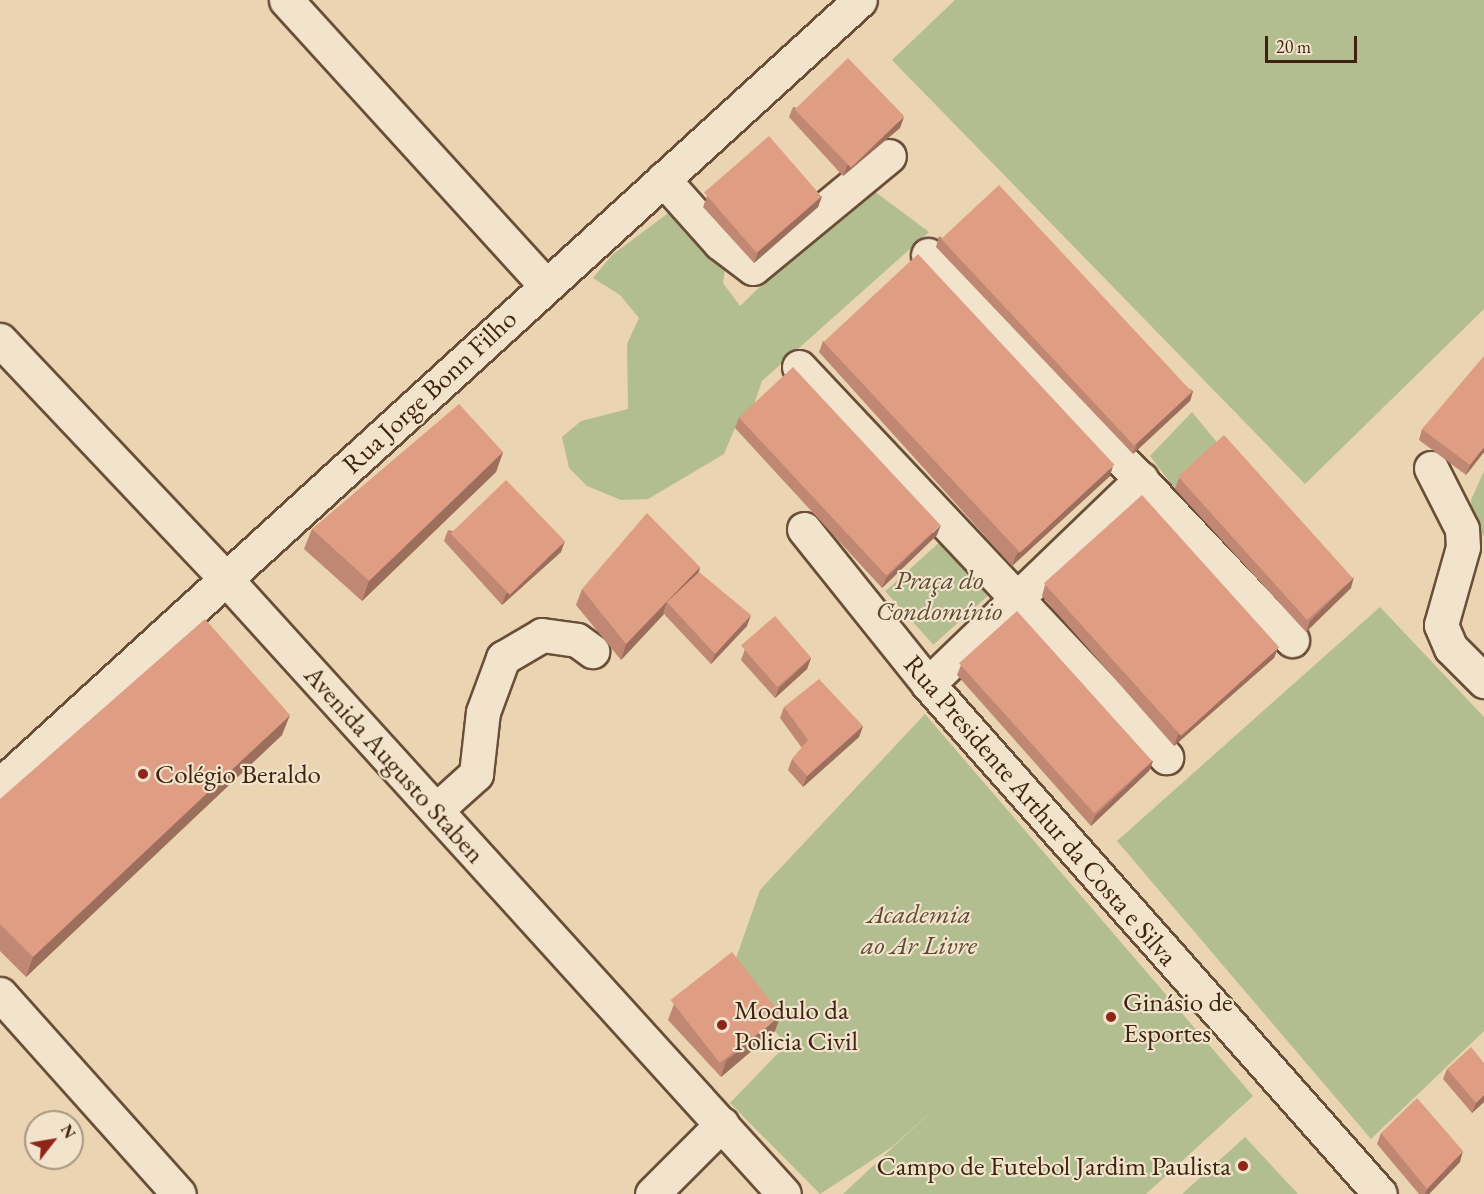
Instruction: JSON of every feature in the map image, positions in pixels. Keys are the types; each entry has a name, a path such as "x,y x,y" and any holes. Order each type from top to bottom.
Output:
{"street":[{"path":"286,0 544,284"},
{"name":"Rua Jorge Bonn Filho","path":"0,785 544,284 860,0"},
{"path":"663,179 720,243 753,268 889,156"},
{"path":"928,255 1292,640"},
{"name":"Avenida Augusto Staben","path":"0,340 226,579 784,1194"},
{"path":"799,367 1166,757"},
{"path":"1431,468 1462,529 1463,548 1441,625 1451,648 1484,681"},
{"path":"928,684 1016,596 1141,479"},
{"name":"Rua Presidente Arthur da Costa e Silva","path":"804,529 928,684 1380,1194"},
{"path":"436,810 476,774 483,712 503,658 542,635 568,637 592,651"},
{"path":"0,994 179,1194"},
{"path":"652,1194 722,1124"}],"green space":[{"path":"955,0 1484,0 1484,309 1305,484 892,60"},
{"path":"866,185 929,232 762,381 751,413 735,428 724,454 648,499 621,500 587,486 569,468 562,437 581,421 628,409 627,344 639,318 620,295 593,278 612,255 671,211 726,262 723,283 740,306"},
{"path":"1192,412 1220,446 1175,489 1150,456"},
{"path":"1484,471 1484,536 1473,523 1471,500"},
{"name":"Praça do Condomínio","path":"941,541 989,595 933,645 885,591"},
{"path":"1380,607 1484,717 1484,1031 1371,1139 1117,841"},
{"name":"Academia ao Ar Livre","path":"925,714 1253,1096 1146,1194 843,1194 936,1107 892,1147 820,1194 730,1103 786,1045 748,997 734,964 760,890"},
{"name":"Campo de Futebol Jardim Paulista","path":"1245,1137 1298,1194 1182,1194"}],"building":[{"path":"848,58 904,116 851,168 795,109"},
{"path":"769,136 821,196 757,253 704,192"},
{"path":"999,185 1192,392 1134,446 941,239"},
{"path":"918,254 1114,465 1020,553 824,342"},
{"path":"1484,356 1484,447 1470,465 1422,429"},
{"path":"793,367 940,525 886,575 739,417"},
{"path":"459,404 503,452 369,581 312,529"},
{"path":"1224,435 1353,578 1307,620 1178,476"},
{"path":"506,480 565,541 510,595 451,533"},
{"path":"1142,495 1279,647 1181,736 1044,583"},
{"path":"647,513 700,567 626,644 582,589"},
{"path":"699,572 751,615 715,654 667,602"},
{"path":"1017,611 1152,761 1094,813 959,663"},
{"path":"775,616 811,658 777,687 741,646"},
{"name":"Colégio Beraldo","path":"205,619 290,715 33,957 0,924 0,799"},
{"path":"819,679 863,726 807,776 792,759 808,740 784,707"},
{"name":"Modulo da Policia Civil","path":"732,952 781,1015 720,1063 671,1000"},
{"path":"1471,1047 1484,1063 1484,1095 1476,1103 1447,1069"},
{"path":"1417,1098 1463,1151 1427,1189 1381,1133"}],"place":[{"name":"Colégio Beraldo","path":"143,774"},
{"name":"Ginásio de Esportes","path":"1111,1017"},
{"name":"Modulo da Policia Civil","path":"722,1025"},
{"name":"Campo de Futebol Jardim Paulista","path":"1243,1166"}]}
